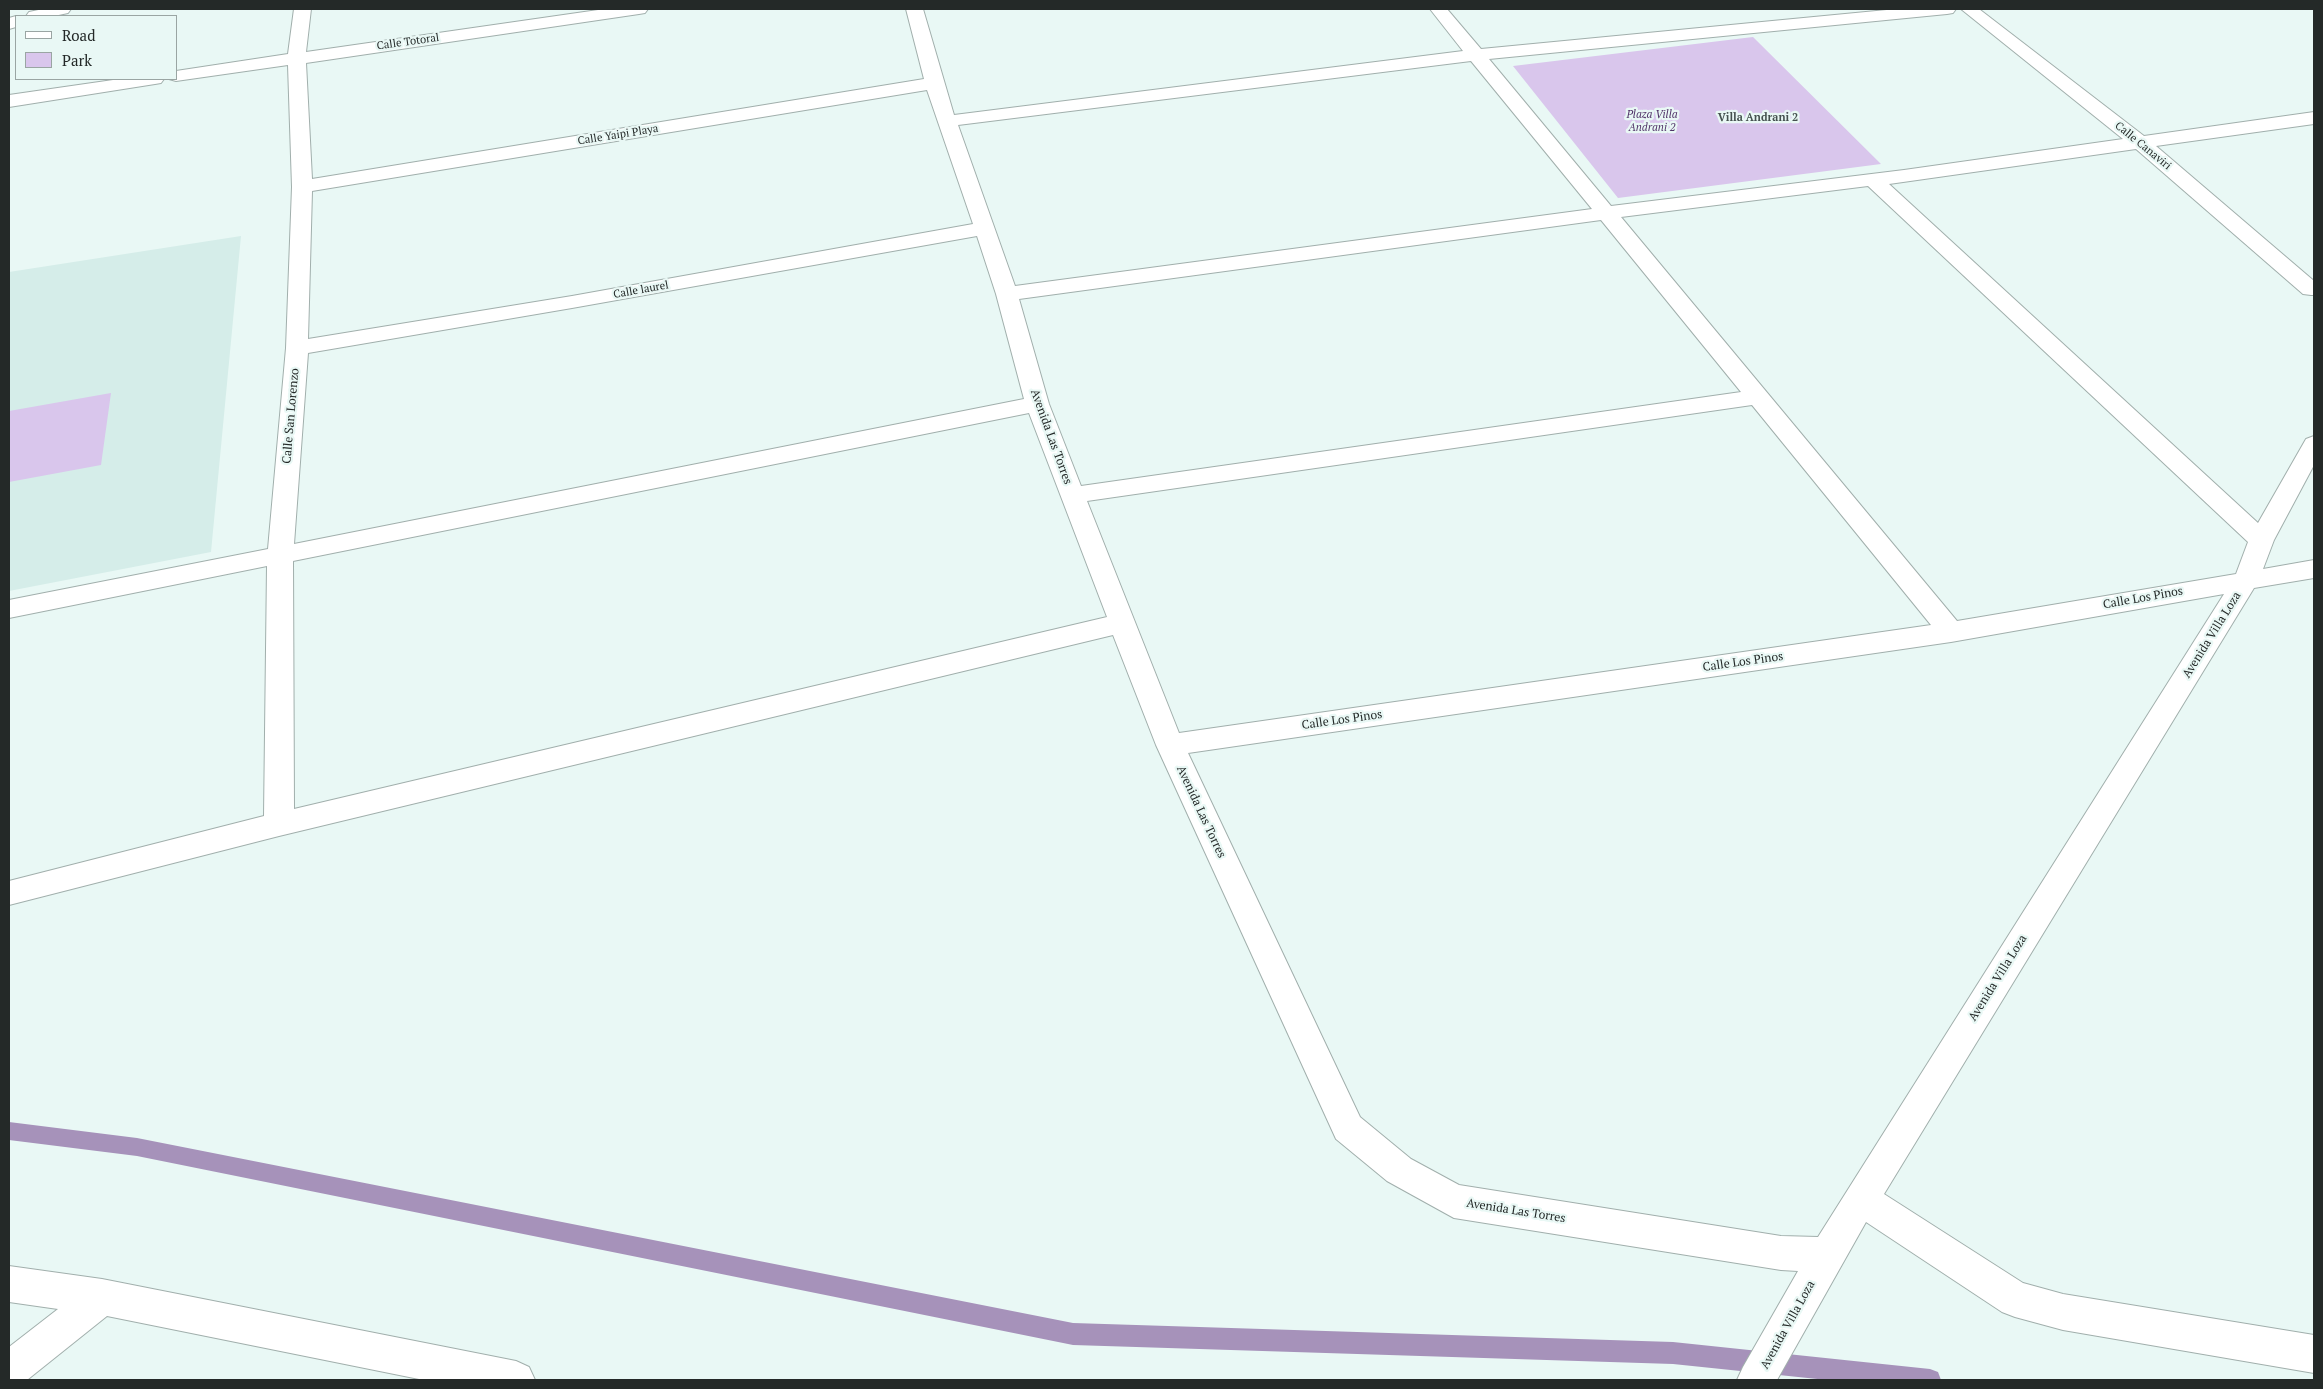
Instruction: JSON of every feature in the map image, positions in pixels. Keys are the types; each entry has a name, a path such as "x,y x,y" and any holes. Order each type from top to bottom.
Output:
{"street":[{"path":"39,15 62,9"},
{"name":"Calle San Lorenzo","path":"279,824 280,555 297,348 302,187 297,57 302,9"},
{"name":"Calle Totoral","path":"178,76 639,9"},
{"name":"Avenida Las Torres","path":"914,9 934,83 1007,294 1037,404 1072,495 1170,745 1348,1128 1399,1170 1454,1201 1781,1252 1827,1255"},
{"path":"1438,9 1951,632"},
{"path":"948,121 1476,55 1947,9"},
{"name":"Calle Canaviri","path":"1969,9 2139,142 2313,290"},
{"path":"9,101 148,80"},
{"name":"Calle Yaipi Playa","path":"302,187 934,83"},
{"path":"1007,294 1606,213 1873,180 2314,118"},
{"path":"1873,180 2261,540"},
{"name":"Calle laurel","path":"297,348 572,302 985,228"},
{"path":"1072,495 1759,397"},
{"path":"9,609 1037,404"},
{"name":"Avenida Villa Loza","path":"1756,1380 1861,1199 2246,580 2261,540 2314,444"},
{"name":"Calle Los Pinos","path":"1170,745 1951,632 2314,569"},
{"path":"9,893 279,824 1123,623"},
{"path":"1861,1199 2015,1299 2063,1312 2314,1354"},
{"path":"9,1284 102,1297 516,1380"},
{"path":"9,1370 102,1297"}],"shaded area":[{"path":"241,236 211,552 9,591 9,272"}],"green space":[{"name":"Plaza Villa Andrani 2","path":"1753,37 1881,164 1618,198 1513,66"},
{"path":"111,393 101,465 9,482 9,411"}],"waterway":[{"path":"9,1131 137,1147 1073,1334 1673,1353 1930,1380"}],"district":[{"name":"Villa Andrani 2","path":"1758,118"}]}
